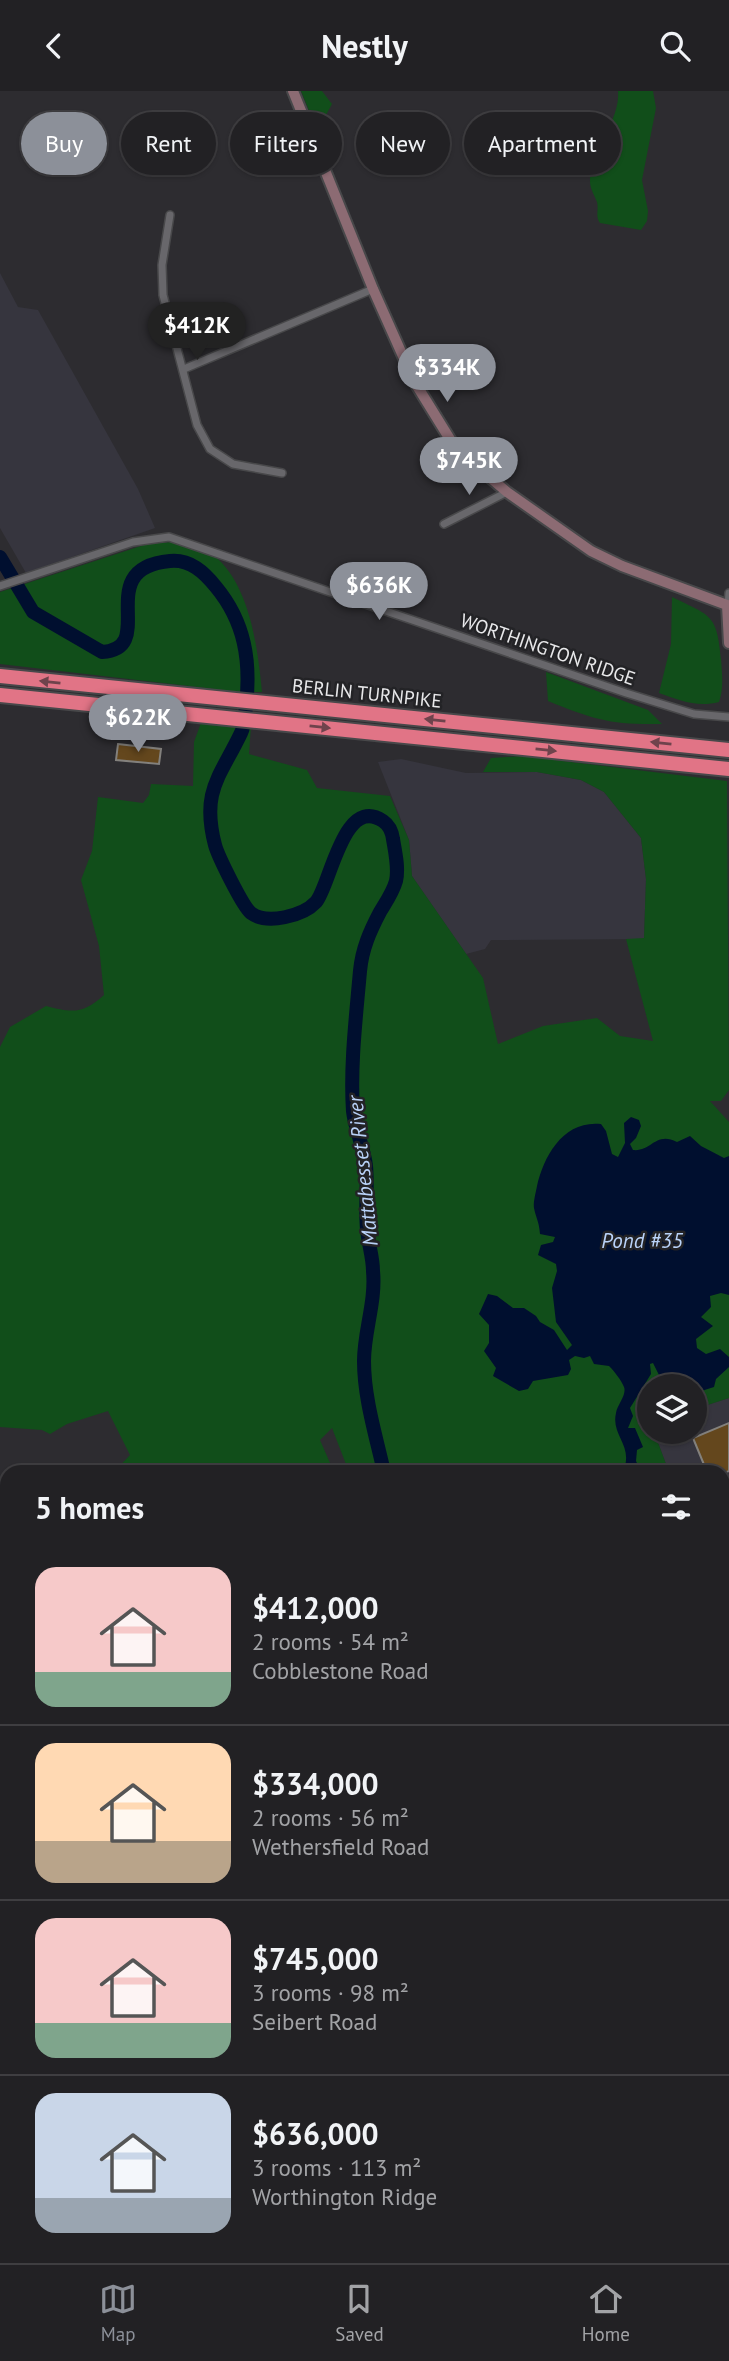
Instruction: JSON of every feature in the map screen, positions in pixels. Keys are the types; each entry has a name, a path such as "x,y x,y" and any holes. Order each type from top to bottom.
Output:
{"highway":[{"name":"BERLIN TURNPIKE","path":"0,676 729,750"},
{"name":"BERLIN TURNPIKE","path":"0,695 729,769"}],"street":[{"path":"293,91 373,289 414,381 456,449 507,492 601,556 674,587 728,605"},
{"path":"170,215 162,265 163,295 197,425 210,449 233,464 282,473"},
{"path":"184,369 373,289"},
{"path":"444,524 507,492"},
{"name":"WORTHINGTON RIDGE","path":"3,585 133,542 169,537 626,693 694,713 729,717"},
{"path":"729,593 729,643"}],"shaded area":[{"path":"0,273 18,307 38,310 138,489 155,528 26,573 0,528"},
{"path":"401,759 466,773 537,772 581,780 604,792 641,838 646,879 644,939 491,940 485,949 466,954 412,876 409,840 378,762"},
{"path":"729,1398 729,1465 666,1465 658,1444 707,1444 707,1405"}],"green space":[{"path":"301,91 322,91 332,104 328,112 310,112"},
{"path":"618,91 653,91 656,108 642,180 648,211 647,221 641,230 600,223 597,202 590,184 591,175 621,175 621,112 615,112"},
{"path":"172,542 214,556 238,587 251,622 262,692 240,692 0,664 0,592 147,544"},
{"path":"672,597 704,613 714,625 722,670 719,702 696,704 659,693 671,644"},
{"path":"546,672 648,710 662,724 604,720 548,701"},
{"path":"202,720 251,726 249,754 307,770 317,788 390,796 409,840 412,876 483,978 498,1044 543,1026 597,1018 620,1036 653,1041 626,939 644,938 646,879 641,838 604,792 581,780 537,772 483,772 491,758 522,756 727,781 729,1090 721,1101 710,1101 729,1122 729,1398 707,1405 707,1374 637,1374 637,1444 658,1444 666,1465 346,1465 332,1428 320,1440 331,1465 121,1465 130,1455 108,1411 67,1424 50,1434 42,1430 0,1427 0,1047 10,1027 46,1006 64,1010 84,1009 104,995 99,946 81,880 92,851 98,797 143,803 149,795 151,784 193,786 194,742"}],"water":[{"name":"Pond #35","path":"631,1117 639,1120 641,1126 630,1144 633,1150 645,1148 658,1140 670,1139 677,1142 690,1136 701,1146 724,1158 729,1156 729,1295 721,1293 710,1296 711,1307 701,1317 713,1326 696,1339 697,1348 706,1354 720,1349 729,1357 729,1367 716,1379 714,1387 707,1389 707,1374 658,1374 653,1363 650,1364 651,1374 637,1374 637,1397 630,1408 633,1416 628,1428 635,1428 637,1444 642,1444 643,1447 637,1450 638,1465 625,1465 625,1451 615,1420 625,1390 609,1366 594,1364 590,1356 575,1356 569,1360 571,1369 568,1375 533,1381 528,1389 519,1391 493,1376 496,1368 484,1351 489,1343 489,1325 479,1314 488,1294 497,1296 513,1308 524,1308 536,1316 540,1322 554,1330 567,1350 572,1345 556,1322 552,1288 557,1271 556,1264 538,1255 541,1245 553,1242 555,1237 540,1234 534,1206 540,1174 558,1142 576,1128 601,1124 606,1131 612,1154 618,1157 625,1143 624,1123"}],"building":[{"path":"118,744 161,749 159,764 116,760"},
{"path":"729,1423 729,1465 704,1465 695,1444 707,1444 707,1432"}],"waterway":[{"name":"Mattabesset River","path":"0,557 33,612 102,652 118,648 126,637 129,592 134,578 146,567 170,561 190,564 207,576 226,600 240,628 244,643 248,673 245,720 215,785 210,811 211,826 221,859 251,913 266,918 285,917 303,911 316,902 340,846 358,820 369,816 383,821 391,831 397,876 370,933 363,955 352,1077 354,1118 366,1166 366,1221 373,1283 365,1350 366,1389 382,1465"}]}
